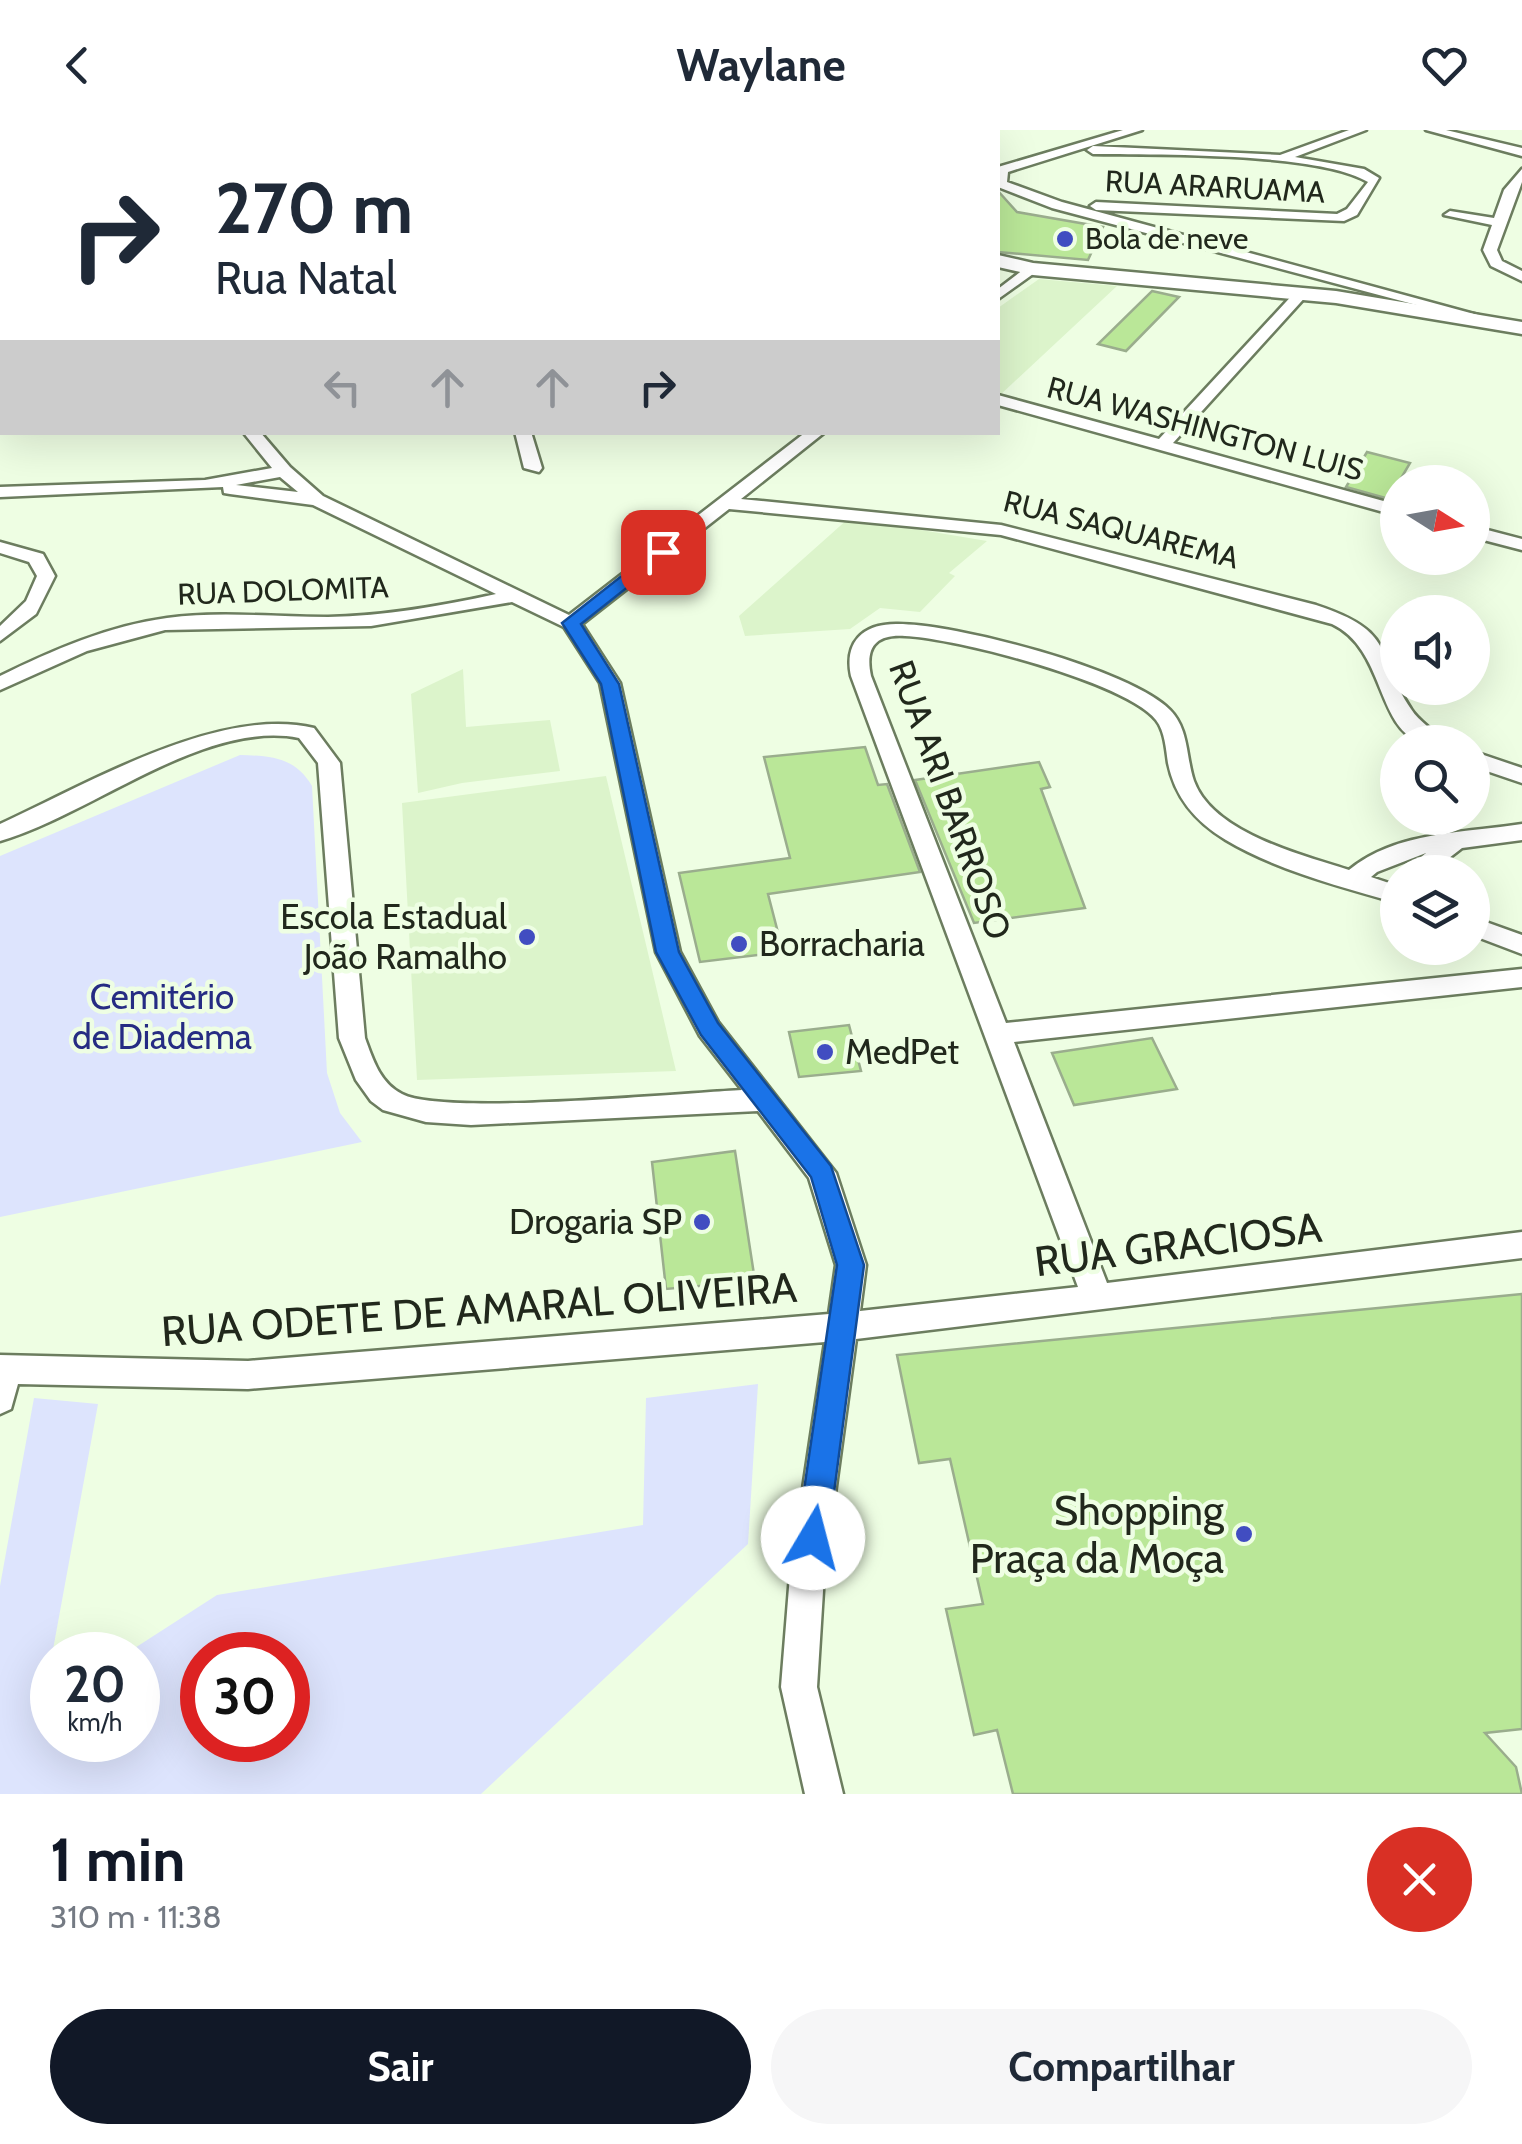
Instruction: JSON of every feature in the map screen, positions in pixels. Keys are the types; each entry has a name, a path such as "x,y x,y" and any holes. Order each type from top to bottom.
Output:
{"main road":[{"path":"1000,261 1033,269 1336,297 1522,328"},
{"path":"1336,297 1522,340"},
{"path":"1455,323 1522,328"}],"street":[{"path":"1000,175 1015,165 1136,130"},
{"path":"1073,149 1280,158 1360,130"},
{"path":"1432,130 1522,148"},
{"name":"RUA ARARUAMA","path":"1058,205 1330,218 1345,216 1363,201 1375,181 1372,175 1280,158"},
{"path":"1522,173 1510,190 1490,250 1496,263 1522,277"},
{"path":"1000,178 1014,192 1058,205 1488,320"},
{"path":"1450,215 1519,214"},
{"path":"1496,263 1522,265"},
{"path":"1000,294 1033,269"},
{"path":"1162,446 1302,294"},
{"name":"RUA WASHINGTON LUIS","path":"1000,401 1380,505"},
{"path":"254,435 284,471 317,500 571,623 610,684 668,952 709,1029 822,1173 850,1265 807,1575 799,1687 824,1794"},
{"path":"524,435 533,468"},
{"path":"571,623 813,435"},
{"path":"0,492 205,485 284,471"},
{"path":"205,485 317,500"},
{"name":"RUA SAQUAREMA","path":"724,504 1001,530 1308,609 1342,621 1365,637 1409,725"},
{"path":"1490,536 1522,545"},
{"path":"0,547 36,558 46,576 31,610 0,634"},
{"name":"RUA DOLOMITA","path":"0,684 113,635 166,624 224,619 350,622 419,615 516,595"},
{"name":"RUA ARI BARROSO","path":"1097,1296 861,676 857,657 864,640 884,630 934,634 1062,666 1150,701 1166,718 1191,800 1211,819 1239,838 1380,887"},
{"path":"0,833 202,743 275,728 304,731 320,745 332,778 352,1038 362,1074 386,1100 425,1112 472,1114 766,1100"},
{"path":"1490,764 1522,776"},
{"path":"1352,878 1383,856 1522,832"},
{"path":"1440,855 1456,844"},
{"path":"1490,932 1522,945"},
{"path":"998,1034 1522,978"},
{"name":"RUA GRACIOSA","path":"844,1325 919,1320 1522,1246"},
{"name":"RUA ODETE DE AMARAL OLIVEIRA","path":"1,1380 248,1375 844,1325"}],"shaded area":[{"path":"1039,279 1117,286 1000,395 1000,307"},
{"path":"849,518 987,541 949,573 955,576 920,612 880,608 850,629 745,636 739,616"},
{"path":"463,669 466,727 550,720 560,771 462,783 418,793 411,694"},
{"name":"Escola Estadual João Ramalho","path":"606,776 676,1071 417,1080 402,803"}],"green space":[{"name":"Cemitério de Diadema","path":"240,755 290,764 312,786 327,1073 340,1113 362,1142 0,1217 0,856"},
{"path":"758,1384 748,1544 481,1794 0,1794 0,1586 34,1398 98,1404 56,1632 30,1632 30,1762 160,1762 160,1632 217,1595 643,1525 646,1398"}],"building":[{"path":"1000,193 1017,212 1103,227 1088,260 1000,252"},
{"path":"1152,291 1179,297 1126,351 1098,344"},
{"path":"1367,452 1410,463 1380,465 1380,496 1346,487"},
{"path":"865,747 878,785 887,784 920,872 768,894 783,952 700,962 679,873 790,858 764,757"},
{"path":"1039,762 1050,787 1041,789 1085,908 974,923 915,780"},
{"name":"MedPet","path":"849,1025 861,1071 799,1077 789,1032"},
{"path":"1152,1038 1177,1089 1074,1105 1052,1053"},
{"name":"Drogaria SP","path":"735,1151 755,1281 666,1289 652,1162"},
{"name":"Shopping Praça da Moça","path":"1522,1294 1522,1729 1485,1733 1516,1767 1522,1794 1013,1794 997,1730 974,1735 946,1609 983,1604 950,1459 919,1463 897,1355"}],"place":[{"name":"Bola de neve","path":"1065,239"},
{"name":"Escola Estadual João Ramalho","path":"527,937"},
{"name":"Borracharia","path":"739,944"},
{"name":"MedPet","path":"825,1052"},
{"name":"Drogaria SP","path":"702,1222"},
{"name":"Shopping Praça da Moça","path":"1244,1534"}],"route":[{"path":"663,552 571,623 610,684 668,952 688,996 709,1029 822,1173 850,1265 813,1538"}]}
